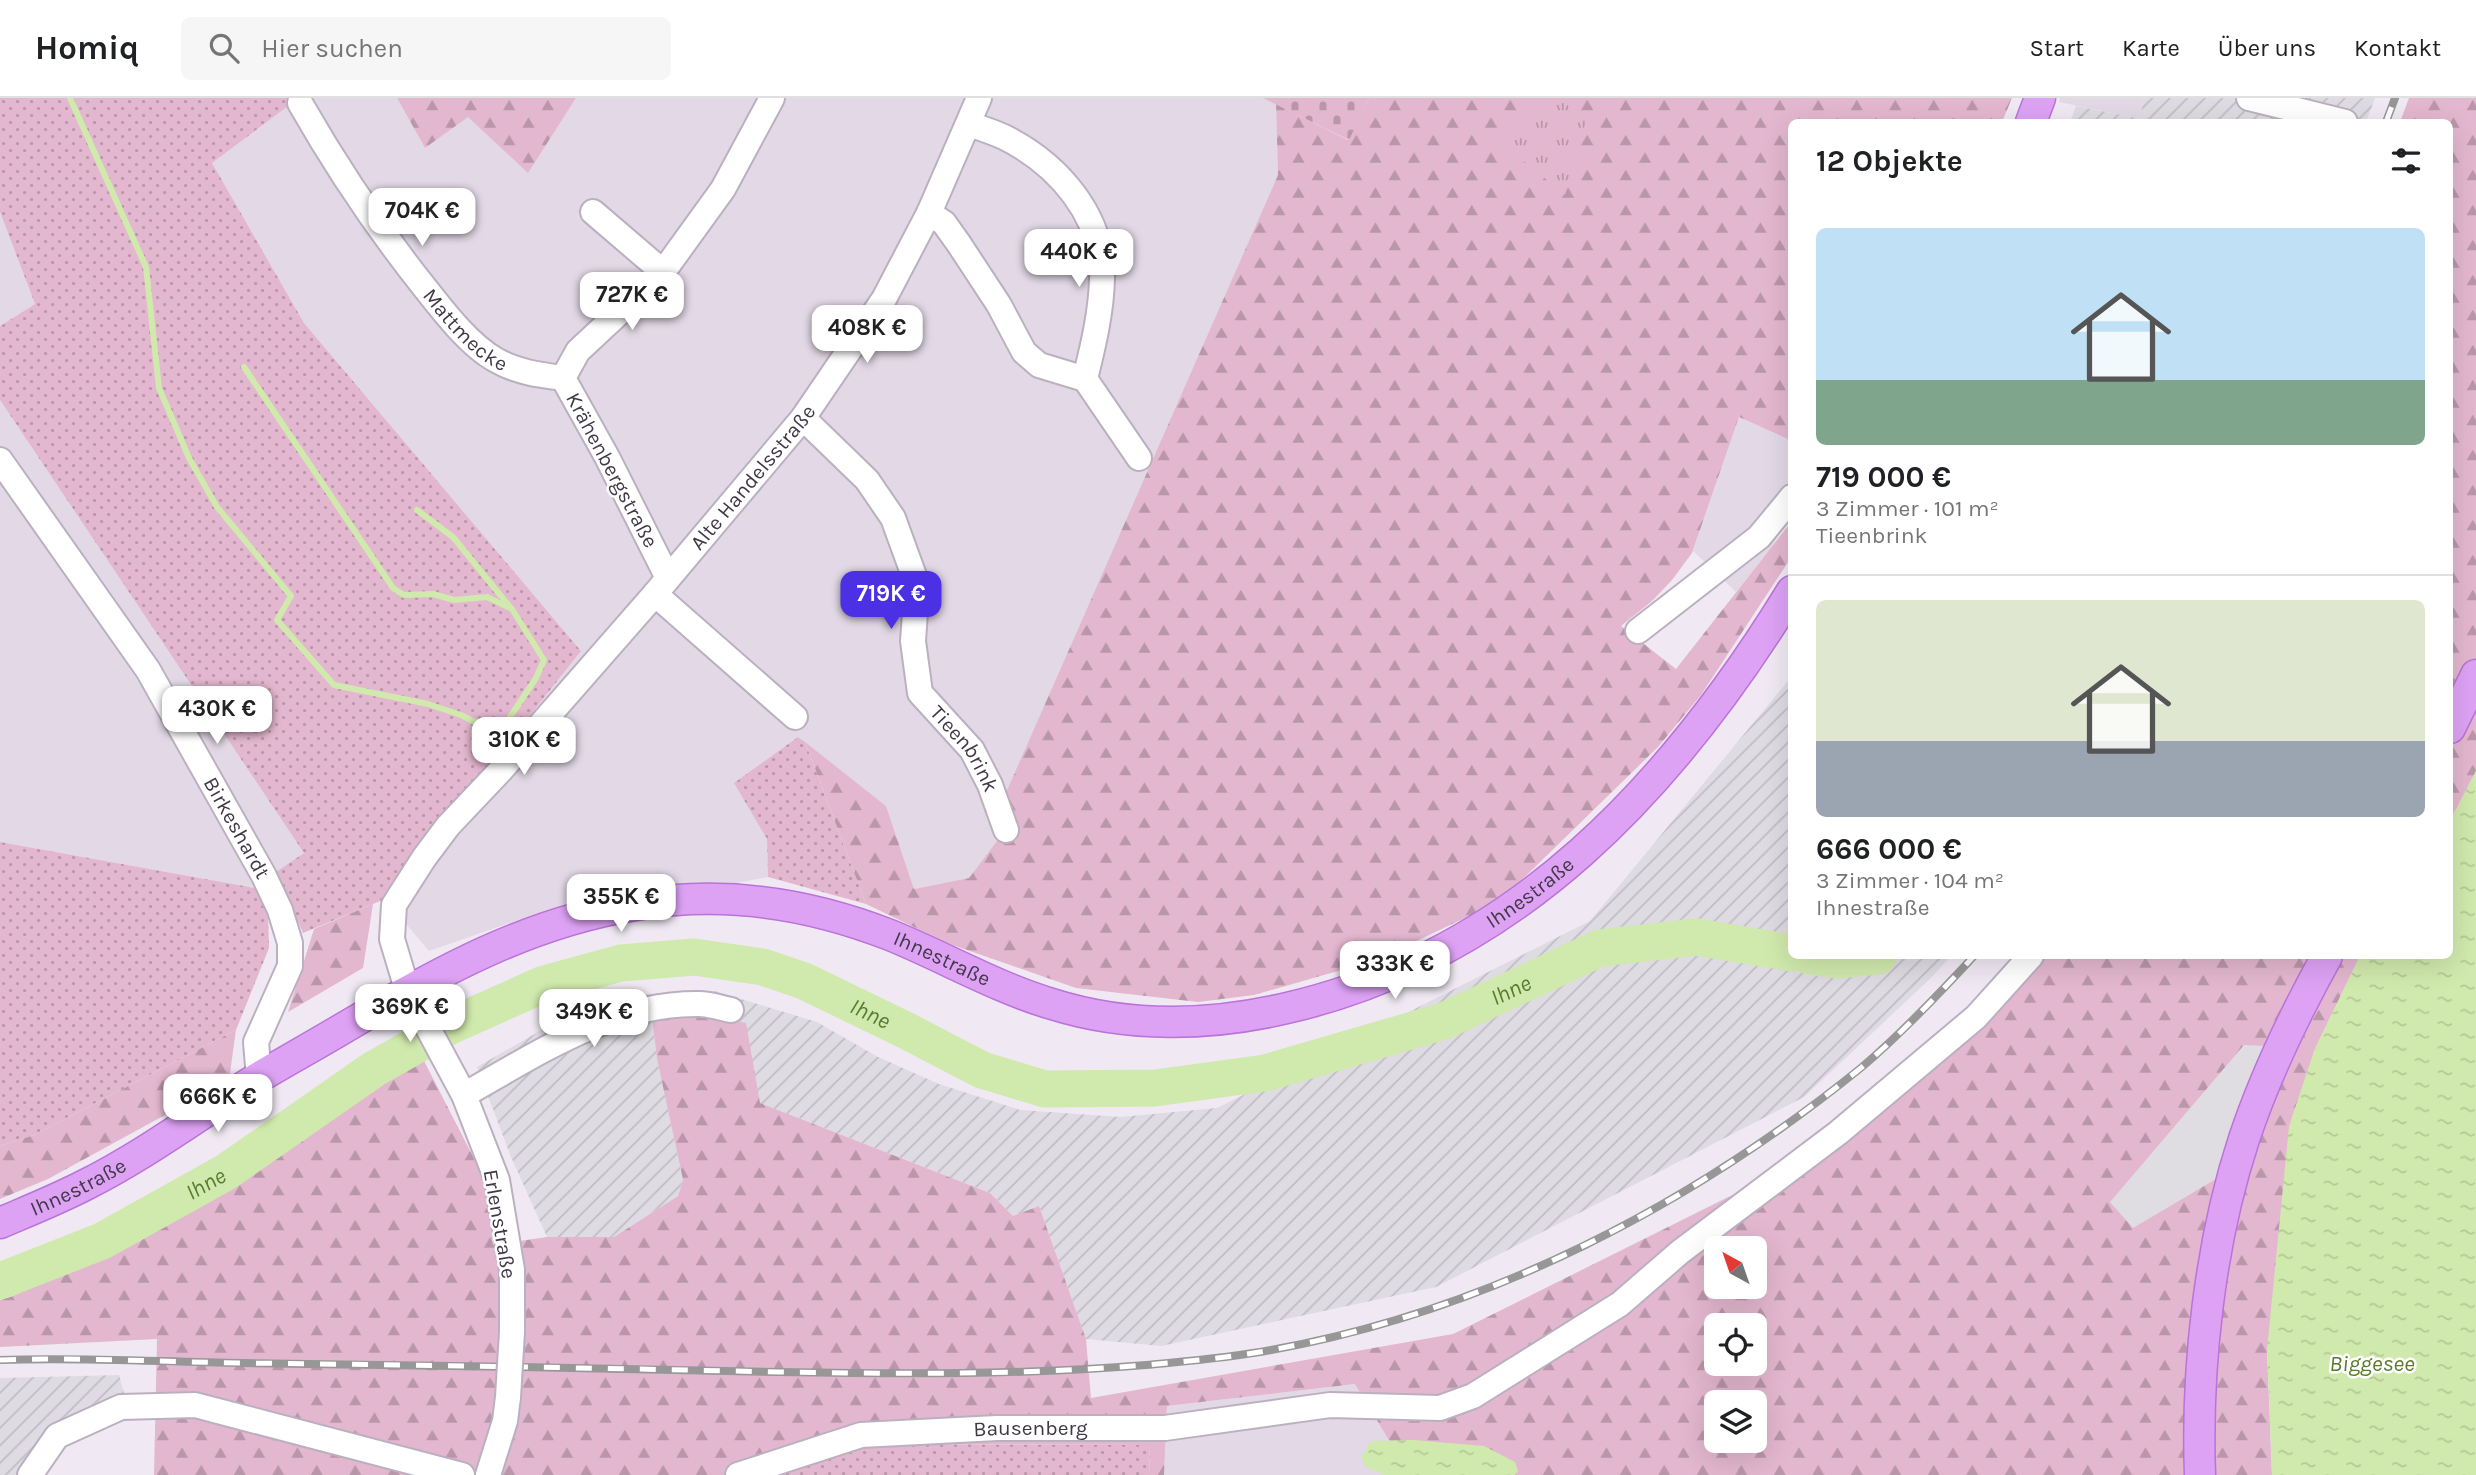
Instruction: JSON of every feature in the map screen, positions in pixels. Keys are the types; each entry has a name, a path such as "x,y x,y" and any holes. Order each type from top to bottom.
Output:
{"main road":[{"path":"2032,119 2040,98"},
{"name":"Ihnestraße","path":"0,1223 85,1186 152,1147 259,1077 412,998 468,959 579,917 636,905 690,898 737,898 793,906 842,918 892,936 1004,988 1101,1017 1151,1023 1213,1021 1331,998 1389,976 1447,948 1497,920 1547,883 1646,788 1692,735 1739,673 1788,597"},
{"path":"2453,722 2476,675"},
{"path":"2200,1475 2198,1428 2206,1321 2222,1225 2245,1136 2298,1009 2325,959"}],"street":[{"name":"Krähenbergstraße","path":"661,586 607,457 563,378 578,351 663,272 723,189 772,98"},
{"name":"Alte Handelsstraße","path":"412,998 391,939 394,905 448,826 501,770 803,418 884,299 929,214 979,98"},
{"name":"Mattmecke","path":"300,103 333,161 391,246 454,325 495,360 531,373 563,378"},
{"path":"2253,105 2283,108 2332,119"},
{"path":"969,124 1003,137 1036,157 1061,179 1083,204 1097,238 1103,277 1098,327 1085,379"},
{"path":"593,212 663,272"},
{"path":"929,214 944,223 959,244 999,305 1024,352 1039,365 1085,379 1139,458"},
{"name":"Tieenbrink","path":"803,418 867,480 893,518 917,584 913,641 920,693 972,750 990,785 1006,830"},
{"name":"Birkeshardt","path":"0,460 148,670 264,876 280,910 290,943 290,966 256,1041 259,1077"},
{"path":"1638,631 1759,537 1788,502"},
{"path":"661,586 795,717"},
{"name":"Bausenberg","path":"738,1475 861,1435 997,1428 1165,1428 1330,1405 1440,1409 1473,1396 1620,1304 1680,1252 1838,1133 1976,1017 2028,959"},
{"name":"Erlenstraße","path":"412,998 464,1095 497,1180 512,1270 508,1397 505,1422 488,1475"},
{"path":"464,1095 578,1031 636,1011 700,1004 732,1010"},
{"path":"30,1475 57,1436 121,1408 195,1405 462,1475"}],"shaded area":[{"path":"299,98 397,98 425,148 468,116 528,172 576,98 1263,98 1276,104 1278,175 1006,795 997,841 969,878 914,889 886,806 798,737 735,783 767,839 768,877 564,904 429,951 385,899 581,651 304,323 212,163"},
{"path":"2060,98 2143,98 2141,119 2059,102"},
{"path":"2143,98 2375,98 2367,119 2141,119"},
{"path":"2076,106 2141,119 2071,119"},
{"path":"0,212 35,304 0,326"},
{"path":"0,400 304,853 255,888 0,842"},
{"path":"1739,417 1788,439 1788,517 1773,545 1736,592 1693,551"},
{"path":"1788,681 1788,959 1948,959 1804,1097 1436,1287 1161,1346 1086,1339 1039,1206 1013,1216 990,1193 760,1103 652,1017 657,1059 683,1180 678,1196 614,1237 547,1237 511,1157 477,1067 545,1028 647,994 715,991 817,1022 878,1057 939,1084 1020,1110 1121,1117 1217,1108 1590,921"},
{"path":"2244,1045 2266,1046 2234,1121 2216,1179 2133,1228 2110,1202"},
{"path":"119,1375 126,1400 23,1475 0,1475 0,1378"},
{"path":"1356,1384 1410,1475 1164,1475 1167,1406"}],"green space":[{"path":"0,98 299,98 212,163 304,323 581,651 385,899 303,933 276,872 304,853 0,400 0,326 35,304 0,212"},
{"path":"397,98 576,98 528,173 468,117 425,148"},
{"path":"1263,98 1369,98 1349,140"},
{"path":"1369,98 2012,98 2003,119 1788,119 1788,439 1739,417 1692,553 1652,601 1621,626 1676,669 1788,526 1788,562 1701,695 1658,747 1499,902 1376,960 1254,995 1198,1002 1076,988 947,943 866,904 805,742 886,806 914,889 969,878 997,841 1005,795 1278,175 1276,104 1348,140"},
{"path":"1550,98 1559,98 1586,121 1565,195 1497,139"},
{"path":"2409,98 2476,98 2476,771 2453,815 2453,119 2401,119"},
{"path":"798,737 805,742 866,904 768,877 767,839 734,783"},
{"path":"0,842 255,888 268,914 269,948 236,1030 34,1135 0,1146"},
{"path":"373,904 363,968 288,1012 314,929"},
{"path":"2040,959 2359,959 2314,1051 2267,1350 2272,1475 1410,1475 1355,1384 1167,1406 1164,1475 1149,1475 1150,1445 864,1444 780,1475 154,1475 157,1339 0,1347 0,1300 168,1221 422,1057 485,1180 493,1245 547,1237 614,1237 678,1196 683,1180 657,1059 652,1017 697,1013 746,1023 760,1103 990,1193 1013,1216 1039,1206 1086,1339 1091,1398 1453,1334 1837,1143 1972,1032"},
{"path":"236,1030 229,1080 48,1179 0,1199 0,1146 34,1135"},
{"path":"864,1444 1150,1445 1149,1475 780,1475"}],"water":[{"name":"Biggesee","path":"2476,771 2476,1475 2272,1475 2267,1350 2289,1126 2314,1051 2359,959 2453,959 2453,815"},
{"path":"1414,1440 1484,1446 1515,1462 1518,1471 1515,1475 1385,1475 1366,1467 1361,1458 1371,1441"}],"waterway":[{"path":"70,98 146,267 159,388 189,458 217,507 291,596 277,620 334,685 428,704 461,715 490,730 500,744"},
{"path":"244,367 393,588 404,595 433,594 454,600 487,597 512,609 544,660 536,678 496,738"},
{"path":"417,510 453,537 510,607"},
{"name":"Ihne","path":"0,1281 102,1241 226,1172 374,1069 450,1026 544,984 621,963 694,957 763,967 804,981 982,1070 1045,1089 1155,1088 1265,1073 1444,1021 1600,948 1696,937 1788,952"},
{"name":"Ihne","path":"1830,959 1847,959"}],"railway":[{"path":"2387,119 2395,98"},
{"path":"0,1360 91,1359 962,1373 1146,1365 1271,1350 1352,1332 1431,1309 1509,1280 1584,1246 1658,1207 1797,1117 1862,1067 1920,1013 1971,959"}]}
